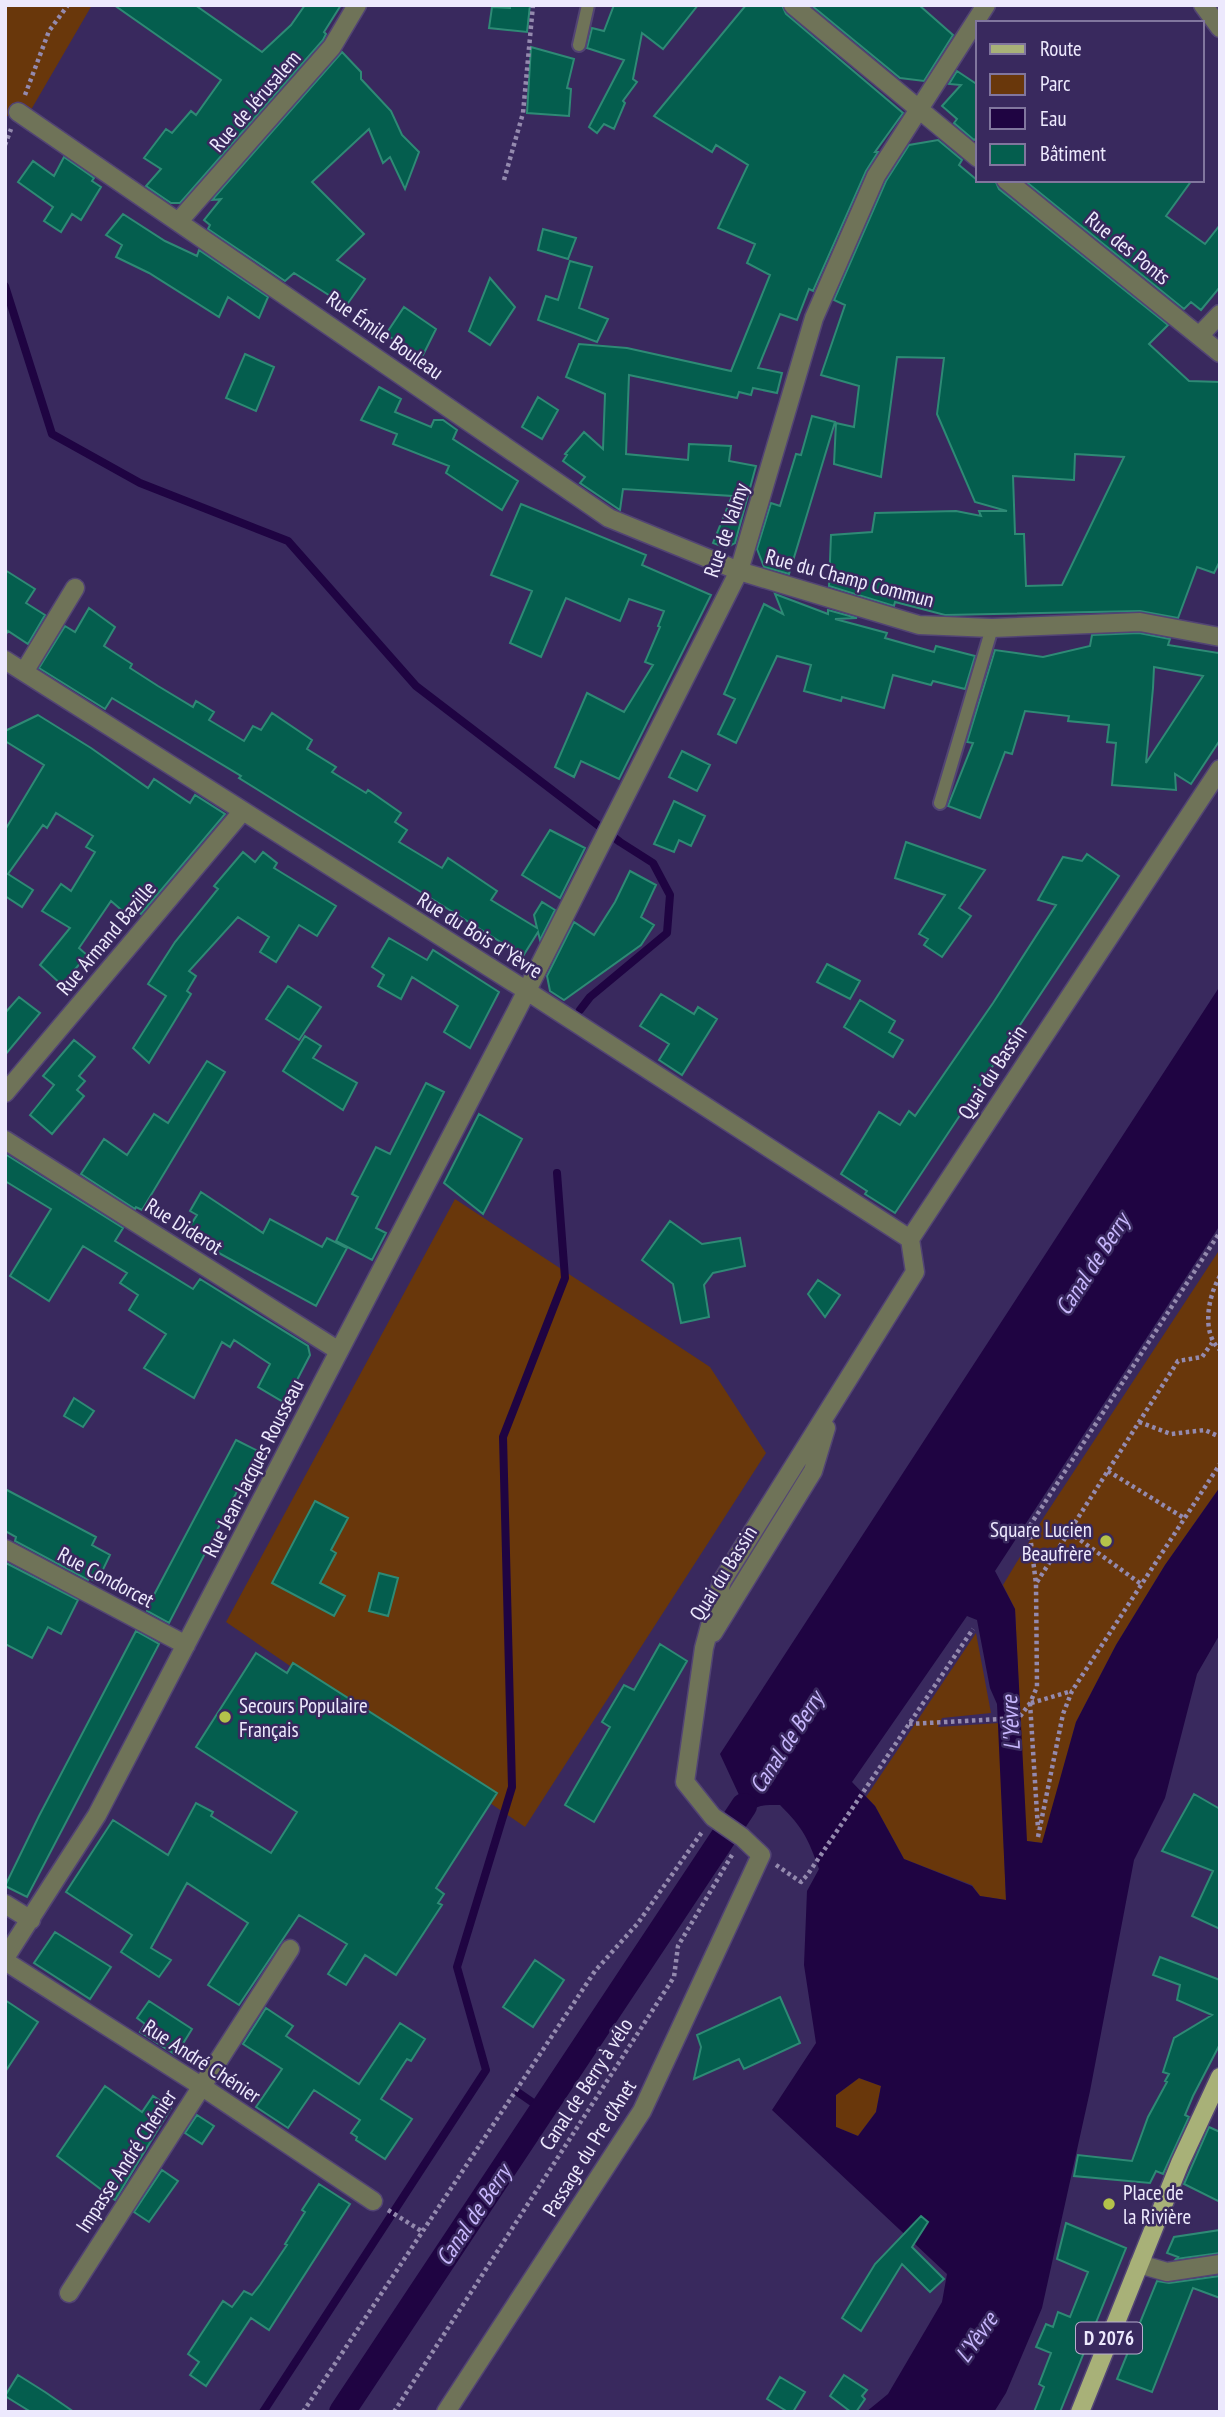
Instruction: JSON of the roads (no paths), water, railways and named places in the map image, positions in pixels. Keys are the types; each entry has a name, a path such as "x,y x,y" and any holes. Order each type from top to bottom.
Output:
{"main road":[{"name":"D 2076","path":"1080,2412 1189,2143 1220,2077"}],"street":[{"name":"Rue de Jérusalem","path":"179,221 332,47 357,5"},
{"path":"793,5 976,156"},
{"name":"Rue de Valmy","path":"976,21 986,5"},
{"path":"1203,5 1220,28"},
{"name":"Rue de Valmy","path":"527,991 740,571 814,318 876,176 976,21"},
{"name":"Rue Émile Bouleau","path":"18,112 609,518 740,571"},
{"name":"Rue des Ponts","path":"1008,182 1220,353"},
{"path":"1199,336 1220,314"},
{"name":"Rue du Champ Commun","path":"740,571 919,625 992,628 1140,622 1220,637"},
{"path":"24,672 75,588"},
{"name":"Rue du Bois d'Yèvre","path":"5,660 910,1238"},
{"name":"Quai du Bassin","path":"761,1855 742,1837 713,1817 685,1782 704,1648 813,1471 832,1408 915,1272 910,1238 1220,769"},
{"name":"Rue Armand Bazille","path":"5,1093 242,812"},
{"name":"Rue Jean-Jacques Rousseau","path":"5,1959 97,1815 527,991"},
{"name":"Rue Diderot","path":"5,1140 339,1351"},
{"name":"Rue Condorcet","path":"5,1549 186,1645"},
{"name":"Passage du Pre d’Anet","path":"446,2412 642,2111 761,1855"},
{"path":"5,1903 31,1920"},
{"name":"Impasse André Chénier","path":"69,2293 290,1949"},
{"name":"Rue André Chénier","path":"5,1959 373,2201"},
{"path":"1139,2264 1167,2272 1220,2263"}],"lane":[{"path":"579,45 588,5"},
{"path":"940,803 992,628"}],"water":[{"name":"L'Yèvre","path":"1220,986 1220,1225 995,1571 1015,1609 1027,1841 1042,1843 1076,1722 1116,1645 1165,1565 1220,1487 1220,1634 1197,1674 1165,1798 1134,1860 1090,2091 1042,2308 1006,2393 994,2412 866,2412 888,2394 942,2302 947,2274 772,2110 816,2043 804,1965 807,1891 819,1869 804,1834 780,1805 758,1807 741,1822 732,1816 740,1797 720,1754","holes":["967,1616 977,1620 990,1688 997,1704 1006,1900 980,1896 972,1886 904,1859 875,1806 852,1782","859,2078 881,2086 876,2112 858,2136 836,2127 836,2095"]}],"waterway":[{"path":"5,286 52,434 140,483 288,541 416,686 620,842 653,863 670,895 667,933 590,997 580,1010"},
{"path":"263,2412 486,2070 457,1967 512,1787 503,1437 565,1278 557,1173"},
{"name":"Canal de Berry","path":"342,2412 744,1806"},
{"path":"519,2093 542,2109"}],"place":[{"name":"Square Lucien Beaufrère","path":"1106,1541"},
{"name":"Secours Populaire Français","path":"225,1717"},
{"name":"Place de la Rivière","path":"1109,2204"}]}
